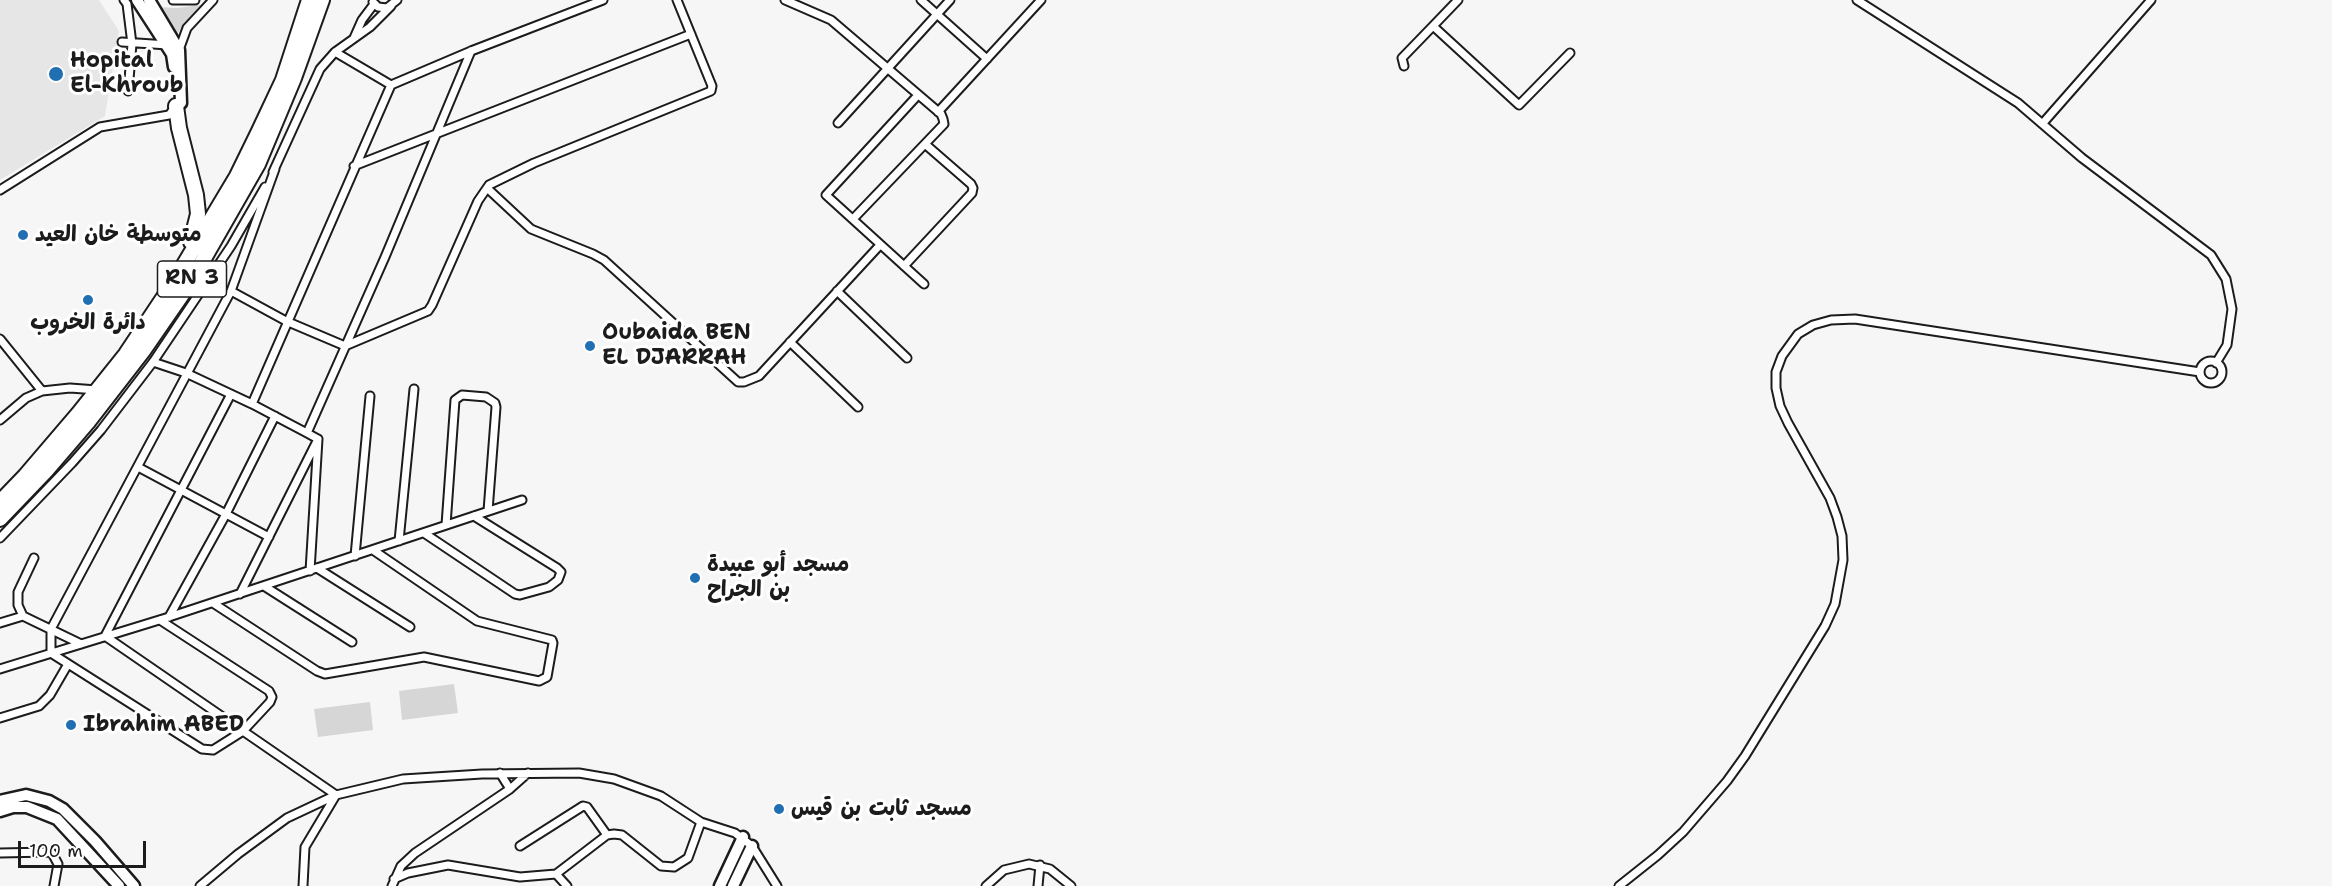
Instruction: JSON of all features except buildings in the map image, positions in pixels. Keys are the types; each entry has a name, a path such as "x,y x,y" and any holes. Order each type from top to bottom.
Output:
{"highway":[{"name":"RN 3","path":"0,502 25,476 126,354 181,270 237,176 259,131 283,80 309,0"},
{"name":"RN 3","path":"0,519 46,471 88,422 143,351 190,283 258,164 294,78 322,0"},
{"path":"172,111 192,178 198,214 181,270"}],"main road":[{"path":"137,0 174,46"},
{"path":"149,0 174,46 172,111"},
{"path":"0,801 26,795 49,801 63,809 96,841 134,886"},
{"path":"0,811 13,807 27,807 57,819 119,886"},
{"path":"720,886 743,837"},
{"path":"733,886 752,846"}],"street":[{"path":"124,0 127,4 132,44 128,91"},
{"path":"173,0 195,0"},
{"path":"123,42 174,46 213,0"},
{"path":"252,404 286,321 391,85 603,0"},
{"path":"231,291 286,321 345,346 428,311 478,201 487,188 499,179 534,163 707,95 711,91 712,86 677,0"},
{"path":"785,0 831,20 938,111 943,119 944,124 852,219"},
{"path":"921,0 987,59"},
{"path":"838,123 950,0"},
{"path":"938,111 1041,0"},
{"path":"1404,66 1402,58 1458,0"},
{"path":"1857,0 2018,103 2082,158 2211,255 2226,279 2232,309 2227,345 2216,363"},
{"path":"2043,123 2151,0"},
{"path":"354,38 373,2 382,8 394,3"},
{"path":"51,653 51,629 231,291 275,169 320,69 335,52 370,27 394,3"},
{"path":"1433,26 1519,105 1570,54"},
{"path":"354,166 691,34"},
{"path":"307,433 471,51"},
{"path":"335,52 391,85"},
{"path":"918,95 826,195 924,285"},
{"path":"0,190 100,127 172,111"},
{"path":"904,266 972,194 971,184 925,144"},
{"path":"0,538 72,463 153,362 231,246 275,169"},
{"path":"487,188 531,229 604,260 738,382 759,376 880,244"},
{"path":"837,291 907,358"},
{"path":"1619,886 1683,832 1727,781 1745,756 1825,626 1834,604 1843,560 1842,536 1837,516 1830,498 1784,414 1776,387 1776,372 1782,356 1798,334 1813,325 1831,320 1855,319 2200,372"},
{"path":"0,339 42,391"},
{"path":"790,342 858,407"},
{"path":"153,362 186,373 318,439"},
{"path":"2206,362 2216,363 2222,371 2217,381 2206,382 2201,377 2201,367 2206,362"},
{"path":"0,419 26,398 42,391 70,388 97,390"},
{"path":"399,541 414,389"},
{"path":"105,636 231,394"},
{"path":"446,525 455,399 462,395 486,397 495,403 496,407 488,511"},
{"path":"356,556 370,396"},
{"path":"169,617 226,514 274,416"},
{"path":"240,594 318,439"},
{"path":"314,570 318,439"},
{"path":"138,467 269,537"},
{"path":"0,669 213,603 522,500"},
{"path":"424,532 515,594 520,595 549,587 558,580 561,572 557,568 474,516"},
{"path":"213,603 316,671 325,674 424,657 539,681 547,677 554,643 552,640 477,621 373,550"},
{"path":"34,558 18,591 16,599 19,610 23,616 81,644"},
{"path":"314,570 410,627"},
{"path":"264,586 352,642"},
{"path":"0,623 23,616"},
{"path":"51,653 207,751 213,750 243,731 272,697 269,691 160,620"},
{"path":"105,636 336,795"},
{"path":"0,718 39,706 50,695 68,664"},
{"path":"500,773 510,789"},
{"path":"203,885 238,854 287,818 336,795 403,779 500,773 579,773 614,779 661,796 701,822 735,832 752,846 777,886"},
{"path":"393,883 401,866 415,852 510,789 528,773"},
{"path":"303,886 304,847 336,795"},
{"path":"520,846 583,806 587,807 607,835"},
{"path":"393,883 408,873 448,865 520,877 556,874 607,835 622,835 661,866 674,867 688,858 701,822"},
{"path":"0,853 52,853 58,864 54,886"},
{"path":"986,886 1004,870 1016,865 1029,864 1040,865 1062,877 1071,886"},
{"path":"1038,886 1040,865"},
{"path":"556,874 567,886"}],"shaded area":[{"name":"Hopital El-Khroub","path":"0,0 99,0 119,31 105,116 0,180"},
{"path":"201,5 175,37 156,7 177,8"},
{"path":"454,684 458,713 402,720 399,691"},
{"path":"370,702 373,730 318,737 314,709"}],"place":[{"name":"Hopital El-Khroub","path":"56,74"},
{"name":"متوسطة خان العيد","path":"23,235"},
{"name":"دائرة الخروب","path":"88,300"},
{"name":"Oubaida BEN EL DJARRAH","path":"590,346"},
{"name":"مسجد أبو عبيدة بن الجراح","path":"695,578"},
{"name":"Ibrahim ABED","path":"71,725"},
{"name":"مسجد ثابت بن قيس","path":"779,809"}]}
